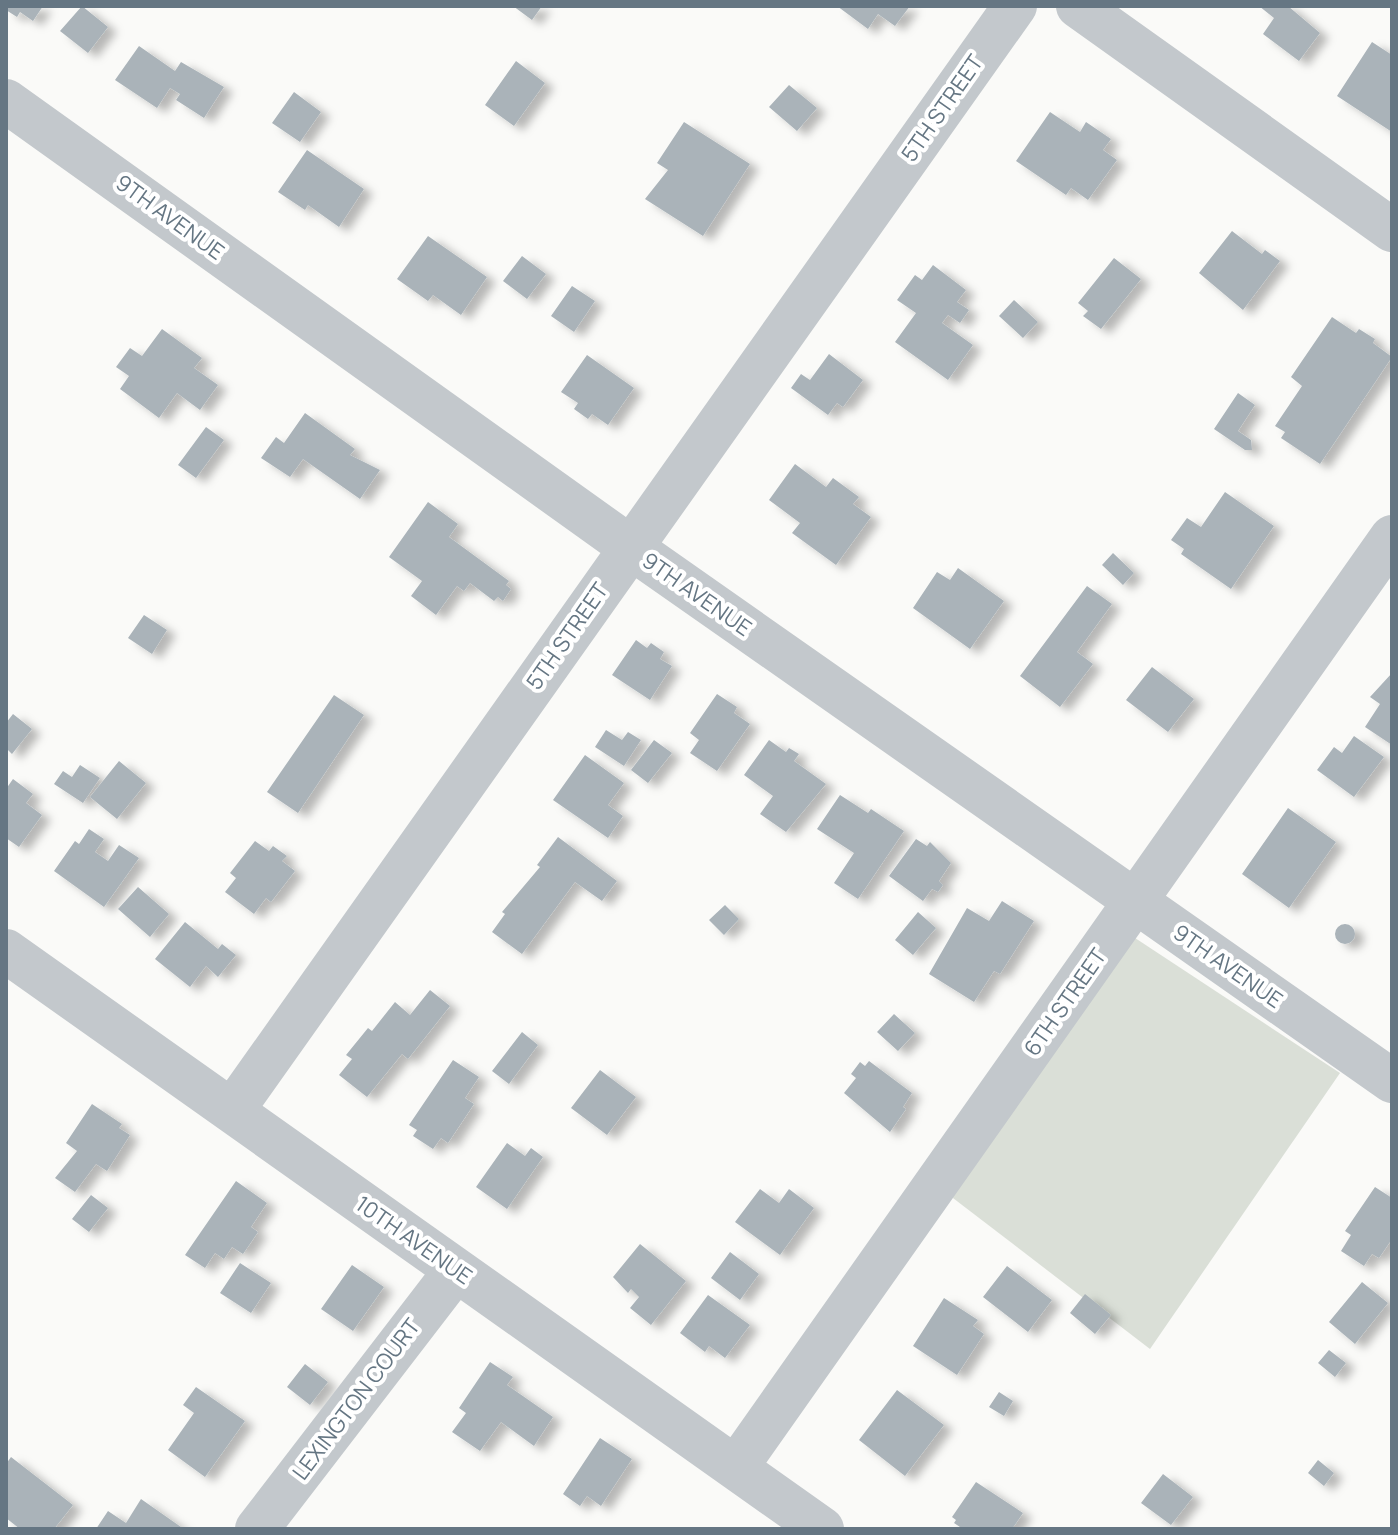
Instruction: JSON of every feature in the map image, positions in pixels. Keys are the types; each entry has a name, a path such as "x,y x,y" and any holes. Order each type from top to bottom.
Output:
{"street":[{"name":"5TH STREET","path":"232,1111 1015,6"},
{"path":"1078,6 1392,230"},
{"name":"9TH AVENUE","path":"6,101 630,547 1392,1081"},
{"name":"6TH STREET","path":"737,1466 1392,537"},
{"name":"10TH AVENUE","path":"6,951 822,1529"},
{"name":"LEXINGTON COURT","path":"257,1529 456,1270"}],"shaded area":[{"path":"1129,934 1340,1073 1150,1349 949,1195"}],"building":[{"path":"7,6 43,6 33,21 20,12 17,17 6,10"},
{"path":"82,6 108,27 88,53 60,31"},
{"path":"513,6 542,6 532,20"},
{"path":"837,6 910,6 895,26 878,14 868,29"},
{"path":"1259,6 1288,6 1320,33 1299,61 1263,34 1274,18"},
{"path":"1372,42 1392,55 1392,132 1337,96"},
{"path":"139,46 175,71 181,62 224,87 204,118 176,100 180,94 170,88 157,108 115,80"},
{"path":"516,61 545,83 514,126 485,105"},
{"path":"789,85 817,108 797,131 769,107"},
{"path":"294,92 321,112 300,142 272,123"},
{"path":"1050,112 1080,132 1086,122 1111,139 1103,150 1117,160 1088,200 1071,188 1066,195 1016,161"},
{"path":"684,122 750,164 703,236 645,199 668,170 657,163"},
{"path":"307,150 364,189 339,227 308,205 305,210 278,192"},
{"path":"1232,231 1262,254 1265,250 1280,261 1243,310 1199,273"},
{"path":"428,236 487,277 461,315 433,295 428,301 397,279"},
{"path":"522,256 546,274 527,299 503,281"},
{"path":"1114,258 1141,279 1101,329 1083,316 1088,311 1078,303"},
{"path":"933,265 966,290 957,302 969,310 960,323 948,315 942,323 973,345 948,380 895,342 916,313 897,300 915,275 922,280"},
{"path":"572,286 595,301 574,332 551,316"},
{"path":"1014,300 1038,322 1023,338 999,316"},
{"path":"1332,317 1356,333 1359,329 1375,339 1373,343 1392,357 1320,464 1281,438 1285,432 1275,426 1302,386 1291,377"},
{"path":"162,329 202,358 194,368 218,385 200,410 177,393 159,418 120,389 129,376 116,367 130,348 142,356"},
{"path":"829,354 863,380 843,407 837,403 828,415 791,388 801,374 810,380"},
{"path":"587,355 634,388 608,425 592,414 588,419 574,409 578,403 561,392"},
{"path":"1238,393 1255,405 1238,431 1251,440 1252,450 1245,450 1214,429"},
{"path":"305,413 355,449 350,455 380,470 360,499 303,459 290,477 261,458 276,437 284,443"},
{"path":"206,427 224,440 196,478 178,465"},
{"path":"795,464 826,487 833,478 859,497 853,504 871,517 836,565 792,533 800,523 769,500"},
{"path":"1225,492 1274,526 1231,589 1181,554 1184,549 1171,540 1187,518 1201,527"},
{"path":"428,502 458,524 449,537 509,581 506,585 511,589 503,601 498,597 494,601 470,583 464,591 457,586 436,615 411,596 422,581 389,557"},
{"path":"1113,553 1134,573 1123,585 1102,565"},
{"path":"958,568 1004,601 970,649 913,608 937,572 950,580"},
{"path":"1087,586 1112,604 1077,652 1093,664 1060,707 1020,676"},
{"path":"144,615 167,630 152,654 128,638"},
{"path":"636,640 647,648 651,643 664,652 660,659 672,666 650,700 612,675"},
{"path":"1152,667 1194,699 1168,732 1126,700"},
{"path":"1392,673 1392,745 1365,727 1380,704 1370,697"},
{"path":"717,694 737,707 734,713 750,724 717,771 690,753 699,740 690,733"},
{"path":"334,695 364,715 298,813 267,792"},
{"path":"13,714 32,729 12,754 6,748 6,723"},
{"path":"606,730 622,740 628,732 641,740 624,766 595,747"},
{"path":"1354,736 1384,757 1354,797 1317,770 1334,747 1342,753"},
{"path":"654,740 672,753 648,783 631,770"},
{"path":"769,740 786,752 789,748 799,754 794,761 826,784 786,832 760,814 773,796 744,775"},
{"path":"585,755 624,783 608,805 623,816 608,838 553,800"},
{"path":"119,761 146,783 117,819 90,797"},
{"path":"80,765 100,778 83,803 54,784 63,771 72,777"},
{"path":"13,779 33,794 26,803 42,815 19,847 6,838 6,789"},
{"path":"840,795 868,813 871,809 904,831 858,899 834,883 854,853 817,829"},
{"path":"1288,808 1336,842 1289,908 1242,874"},
{"path":"89,829 104,839 95,852 108,861 119,845 139,858 104,907 54,871 75,841 79,844"},
{"path":"558,837 617,881 602,901 575,882 522,954 492,932 505,914 502,912 540,867 537,865"},
{"path":"916,839 927,846 930,842 951,863 939,881 943,885 938,892 932,889 923,901 889,876"},
{"path":"255,841 269,851 273,846 287,856 282,861 295,871 271,902 266,898 254,914 225,892 236,878 230,873"},
{"path":"138,887 169,914 150,937 118,909"},
{"path":"1002,901 1034,921 1000,974 994,971 974,1002 929,974 967,908 989,921"},
{"path":"725,905 739,919 724,935 709,920"},
{"path":"918,912 936,928 913,955 895,940"},
{"path":"185,922 218,949 222,944 236,955 218,977 206,966 190,987 155,959"},
{"path":"1341,924 1349,924 1355,934 1349,944 1341,944 1335,938 1335,930"},
{"path":"430,990 450,1006 408,1059 402,1054 367,1097 339,1075 352,1059 346,1055 368,1028 372,1031 395,1002 410,1015"},
{"path":"894,1014 915,1033 898,1051 877,1032"},
{"path":"522,1032 538,1045 509,1084 492,1071"},
{"path":"453,1060 479,1077 465,1098 474,1104 448,1143 441,1138 433,1149 413,1136 417,1130 409,1125"},
{"path":"869,1061 912,1093 903,1107 906,1109 890,1132 844,1093 856,1078 851,1074 860,1062 865,1066"},
{"path":"600,1070 636,1097 607,1135 571,1108"},
{"path":"92,1104 122,1124 119,1128 130,1135 107,1171 96,1164 75,1192 55,1178 77,1151 66,1143"},
{"path":"507,1143 525,1156 531,1148 543,1157 507,1209 476,1187"},
{"path":"236,1181 267,1203 251,1227 258,1232 243,1254 232,1247 224,1259 215,1253 205,1268 185,1255"},
{"path":"1375,1187 1392,1198 1392,1239 1379,1258 1372,1254 1364,1266 1341,1251 1351,1235 1345,1231"},
{"path":"760,1189 779,1203 789,1189 814,1208 780,1255 735,1222"},
{"path":"91,1195 108,1208 89,1232 72,1219"},
{"path":"640,1244 686,1281 651,1325 630,1308 639,1297 631,1289 628,1293 613,1277"},
{"path":"730,1252 759,1274 740,1300 711,1278"},
{"path":"240,1263 271,1283 251,1313 220,1293"},
{"path":"352,1265 384,1287 353,1331 321,1309"},
{"path":"1007,1266 1052,1300 1028,1332 983,1297"},
{"path":"1362,1282 1388,1303 1355,1344 1329,1322"},
{"path":"1085,1294 1111,1315 1095,1334 1070,1313"},
{"path":"708,1295 750,1325 725,1358 709,1346 705,1352 680,1333"},
{"path":"944,1298 978,1320 973,1326 984,1334 957,1375 913,1346"},
{"path":"1329,1350 1346,1363 1335,1377 1318,1363"},
{"path":"490,1362 513,1377 507,1385 553,1417 534,1446 501,1422 480,1451 452,1432 466,1413 459,1408"},
{"path":"305,1364 328,1382 310,1405 287,1387"},
{"path":"196,1387 245,1421 205,1477 168,1450 194,1413 183,1405"},
{"path":"897,1390 944,1425 905,1476 859,1440"},
{"path":"999,1392 1013,1401 1004,1416 989,1407"},
{"path":"600,1438 632,1459 601,1506 587,1496 580,1506 563,1494"},
{"path":"11,1457 73,1505 54,1529 20,1529 6,1518 6,1464"},
{"path":"1318,1460 1334,1473 1324,1486 1308,1473"},
{"path":"1163,1474 1193,1497 1171,1525 1141,1503"},
{"path":"976,1482 1023,1513 1012,1529 963,1529 954,1523 956,1520 952,1517"},
{"path":"141,1499 180,1529 96,1529 108,1511 126,1523"}]}
